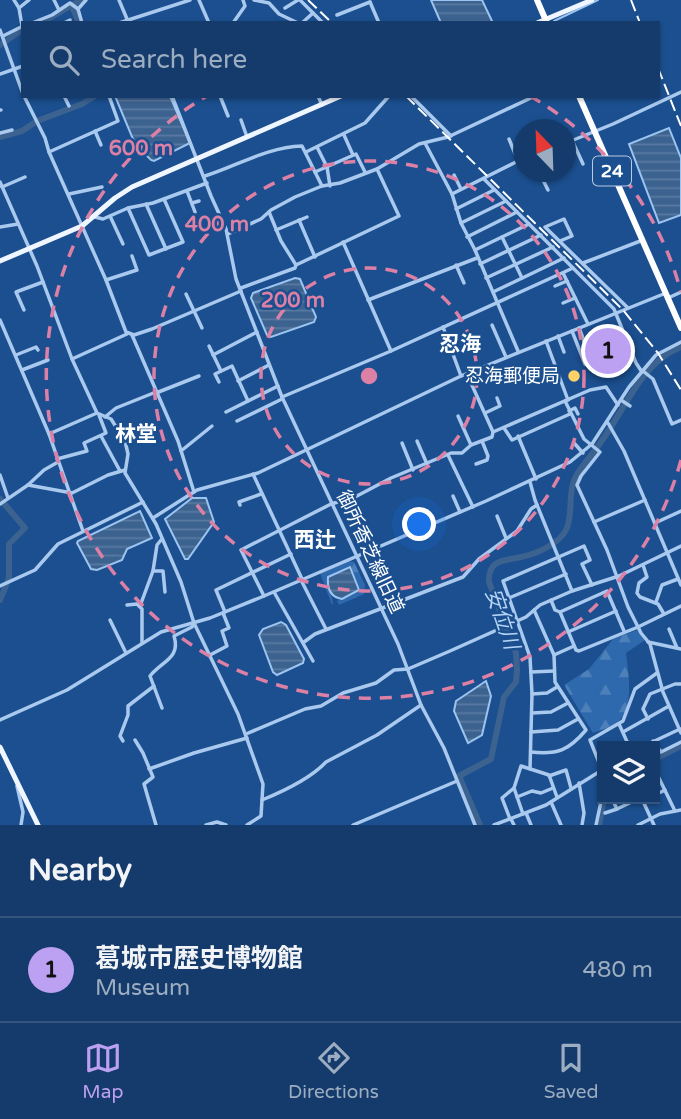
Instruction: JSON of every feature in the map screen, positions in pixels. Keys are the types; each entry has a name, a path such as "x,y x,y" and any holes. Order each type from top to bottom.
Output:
{"highway":[{"path":"537,0 546,21"},
{"name":"24","path":"580,98 681,328"}],"main road":[{"path":"546,21 592,0"},
{"path":"0,261 82,226 125,191 336,98"},
{"path":"0,747 38,825"}],"street":[{"path":"14,0 19,8 21,21"},
{"path":"19,8 29,0"},
{"path":"54,0 59,10"},
{"path":"36,21 86,0"},
{"path":"119,0 126,21 187,1"},
{"path":"199,0 208,21"},
{"path":"234,21 245,6 243,0"},
{"path":"254,0 269,3 279,14 295,21"},
{"path":"285,8 299,0 321,21"},
{"path":"337,15 370,1 378,21"},
{"path":"73,4 81,21"},
{"path":"303,21 313,13"},
{"path":"3,36 21,27"},
{"path":"0,30 21,89"},
{"path":"0,74 21,67"},
{"path":"576,139 681,92"},
{"path":"24,98 45,138 106,280 123,328 130,335 156,392 181,451 194,492"},
{"path":"65,98 69,106"},
{"path":"50,152 118,121 110,98"},
{"path":"173,98 228,234 261,219 295,197 322,186 340,184 377,169 425,142 451,136 531,98"},
{"path":"221,98 228,116"},
{"path":"319,98 322,104"},
{"path":"306,152 365,123 387,98"},
{"path":"413,98 451,136"},
{"path":"241,120 247,137"},
{"path":"0,133 12,130"},
{"path":"95,131 101,145"},
{"path":"344,135 365,172"},
{"path":"509,139 513,146"},
{"path":"425,142 452,194 461,223 518,352"},
{"path":"205,177 282,148 302,146 322,186"},
{"path":"317,147 327,167 330,186"},
{"path":"576,149 583,164"},
{"path":"315,172 354,156"},
{"path":"452,194 513,164"},
{"path":"72,359 194,312 295,268 296,265 399,216 377,169"},
{"path":"454,175 461,190"},
{"path":"0,475 3,501 58,461 87,451 84,443 106,433 72,359 30,249 1,185 24,177"},
{"path":"484,179 616,313 636,363 650,376 672,424 681,419"},
{"path":"544,182 548,190"},
{"path":"94,218 101,220 128,208 164,199 207,183"},
{"path":"69,194 102,187"},
{"path":"456,209 494,190"},
{"path":"187,191 195,212"},
{"path":"0,201 7,198"},
{"path":"128,208 149,255 183,242 164,199"},
{"path":"192,204 199,201"},
{"path":"461,223 506,201"},
{"path":"146,204 166,249"},
{"path":"269,212 296,265"},
{"path":"467,237 517,212"},
{"path":"110,216 122,244"},
{"path":"276,230 307,217"},
{"path":"560,241 572,236 564,219 545,227 628,308"},
{"path":"299,220 315,257"},
{"path":"0,227 19,224"},
{"path":"475,250 529,224"},
{"name":"御所香芝線旧道","path":"228,234 240,290 283,398 408,668 421,705 475,825"},
{"path":"480,264 541,235"},
{"path":"502,237 522,278"},
{"path":"583,263 643,240"},
{"path":"343,242 391,351"},
{"path":"486,278 553,247"},
{"path":"106,280 137,270 132,256"},
{"path":"368,300 478,257"},
{"path":"493,292 564,258"},
{"path":"456,265 464,282"},
{"path":"237,421 573,268"},
{"path":"563,272 588,324"},
{"path":"555,286 567,281"},
{"path":"24,310 16,292 43,282"},
{"path":"153,518 194,492 253,474 466,373 628,308 681,292"},
{"path":"186,294 202,328"},
{"path":"563,303 575,298"},
{"path":"0,320 49,434 83,531"},
{"path":"492,325 506,357"},
{"path":"443,327 461,376"},
{"path":"579,328 584,347 593,359"},
{"path":"572,331 585,364"},
{"path":"214,355 257,332"},
{"path":"558,336 564,352"},
{"path":"546,341 570,412 581,434 600,452 577,485 624,597 648,642 662,689 680,730 653,741"},
{"path":"0,719 67,690 142,643 168,630 224,613 274,592 530,482 583,453 592,446 618,405 658,353 681,342"},
{"path":"209,346 221,371"},
{"path":"15,355 36,347 38,350"},
{"path":"22,370 48,359"},
{"path":"238,381 270,365"},
{"path":"219,382 215,374 232,366 248,401"},
{"path":"264,596 241,550 331,504 355,497 447,454 462,453 471,445 492,437 493,432 466,373"},
{"path":"104,417 116,408 199,376"},
{"path":"226,412 278,386"},
{"path":"493,432 590,390 606,387 618,405"},
{"path":"485,413 500,406 496,398"},
{"path":"622,400 629,405"},
{"path":"505,428 512,440 575,408 578,414"},
{"path":"28,485 72,493 122,470 128,454 127,445 113,422 98,414 49,434"},
{"path":"458,416 471,445"},
{"path":"608,424 624,451 681,585"},
{"path":"181,451 212,426"},
{"path":"100,436 153,518 179,576 194,623 246,736 263,783 261,816 247,825"},
{"path":"518,436 536,479"},
{"path":"417,441 427,464"},
{"path":"476,464 487,460 482,441"},
{"path":"402,443 412,470"},
{"path":"574,443 583,453"},
{"path":"447,454 473,506"},
{"path":"253,474 326,629"},
{"path":"530,482 572,591"},
{"path":"240,505 239,502 261,494"},
{"path":"453,496 460,512"},
{"path":"594,522 645,500"},
{"path":"5,584 35,570 54,546 144,502"},
{"path":"304,642 326,629 463,577 479,559 520,527 531,509 537,505"},
{"path":"655,523 681,511"},
{"path":"498,516 506,538"},
{"path":"139,606 153,571 157,545 161,540"},
{"path":"530,769 532,694 529,653 503,581 584,546 590,560 582,564 592,585"},
{"path":"149,769 246,736 305,709 321,706 343,693 376,683 394,670 408,668 517,620 551,600 617,576 681,546"},
{"path":"210,655 227,646 222,631 229,628 216,590 291,554"},
{"path":"643,565 647,577 639,583 637,593 641,598 656,602 664,614"},
{"path":"153,571 163,571 165,592"},
{"path":"509,598 566,574"},
{"path":"656,602 662,585 678,579"},
{"path":"560,612 607,591 624,631"},
{"path":"274,592 313,661"},
{"path":"551,600 555,610 560,612 574,646 579,651 681,606"},
{"path":"127,605 131,603 139,606 142,612 142,643"},
{"path":"531,752 553,752 572,746 586,730 557,687 554,655 534,610"},
{"path":"568,632 616,611"},
{"path":"110,620 126,653"},
{"path":"162,708 150,676 176,651 174,636 192,627 194,623"},
{"path":"670,629 679,649"},
{"path":"648,642 679,649"},
{"path":"554,655 574,646"},
{"path":"531,672 554,671"},
{"path":"597,759 590,740 619,724 626,717 635,689 657,673"},
{"path":"648,719 643,709 650,694 681,684"},
{"path":"123,741 120,736 127,718 128,706 154,686"},
{"path":"532,694 547,694 557,687"},
{"path":"532,713 551,712 568,703"},
{"path":"262,800 289,788 326,762 377,735 421,705"},
{"path":"623,732 669,706"},
{"path":"531,732 555,731 579,719"},
{"path":"619,724 627,741"},
{"path":"135,740 153,777 144,784 156,825"},
{"path":"660,751 681,742"},
{"path":"514,825 502,798 513,788 521,766 549,776 566,770 571,788"},
{"path":"494,825 551,802 597,772"},
{"path":"549,776 557,798"},
{"path":"638,825 678,811 660,780"},
{"path":"16,781 23,812 21,825"},
{"path":"353,825 457,781"},
{"path":"579,783 584,813 582,825"},
{"path":"513,788 531,825"},
{"path":"517,797 532,791 541,793 553,788"},
{"path":"660,792 665,790"},
{"path":"551,802 559,824"},
{"path":"596,825 600,804"},
{"path":"615,804 617,808"},
{"path":"605,813 628,804"},
{"path":"644,804 654,825"},
{"path":"206,825 217,822 226,825"}],"green space":[{"path":"348,561 354,562 365,585 364,594 339,605 337,601 359,588 351,567 328,577 332,605 320,573"},
{"path":"637,630 645,640 626,653 629,679 627,708 618,722 593,733 564,685 589,669 613,639"}],"shaded area":[{"path":"431,0 482,0 492,21 440,21"},
{"path":"116,98 171,98 190,143 154,161 135,144"},
{"path":"669,128 681,158 681,215 659,223 629,144"},
{"path":"295,278 300,279 316,317 314,322 271,337 267,335 251,298 253,293"},
{"path":"192,498 206,498 214,522 188,559 185,559 165,519"},
{"path":"140,511 152,538 127,549 122,560 97,570 91,569 78,541"},
{"path":"350,567 359,590 342,599 338,598 330,591 328,577"},
{"path":"281,622 286,625 304,659 303,663 277,675 273,672 259,635 263,629"},
{"path":"486,681 491,696 482,735 468,743 454,711 456,701"}],"waterway":[{"path":"44,21 81,0"},
{"path":"554,21 598,0"},
{"path":"72,6 78,21"},
{"path":"0,45 21,30"},
{"path":"0,137 22,131 37,121 92,98"},
{"name":"安位川","path":"480,825 459,776 491,759 504,697 516,682 517,670 516,653 489,582 491,569 498,562 540,551 563,535 568,524 571,491 578,473 645,374 667,354 681,347"},
{"path":"0,499 25,528 9,544 9,578 0,600"},
{"path":"660,756 681,746"},
{"path":"599,825 603,804"}],"railway":[{"path":"308,0 330,21"},
{"path":"631,0 639,21"},
{"path":"660,73 681,126"},
{"path":"408,98 623,310 658,353 681,390"}],"place":[{"name":"葛城市歴史博物館","path":"608,351"},
{"name":"忍海郵便局","path":"574,376"}],"district":[{"name":"忍海","path":"460,344"},
{"name":"林堂","path":"136,434"},
{"name":"西辻","path":"315,540"}]}
